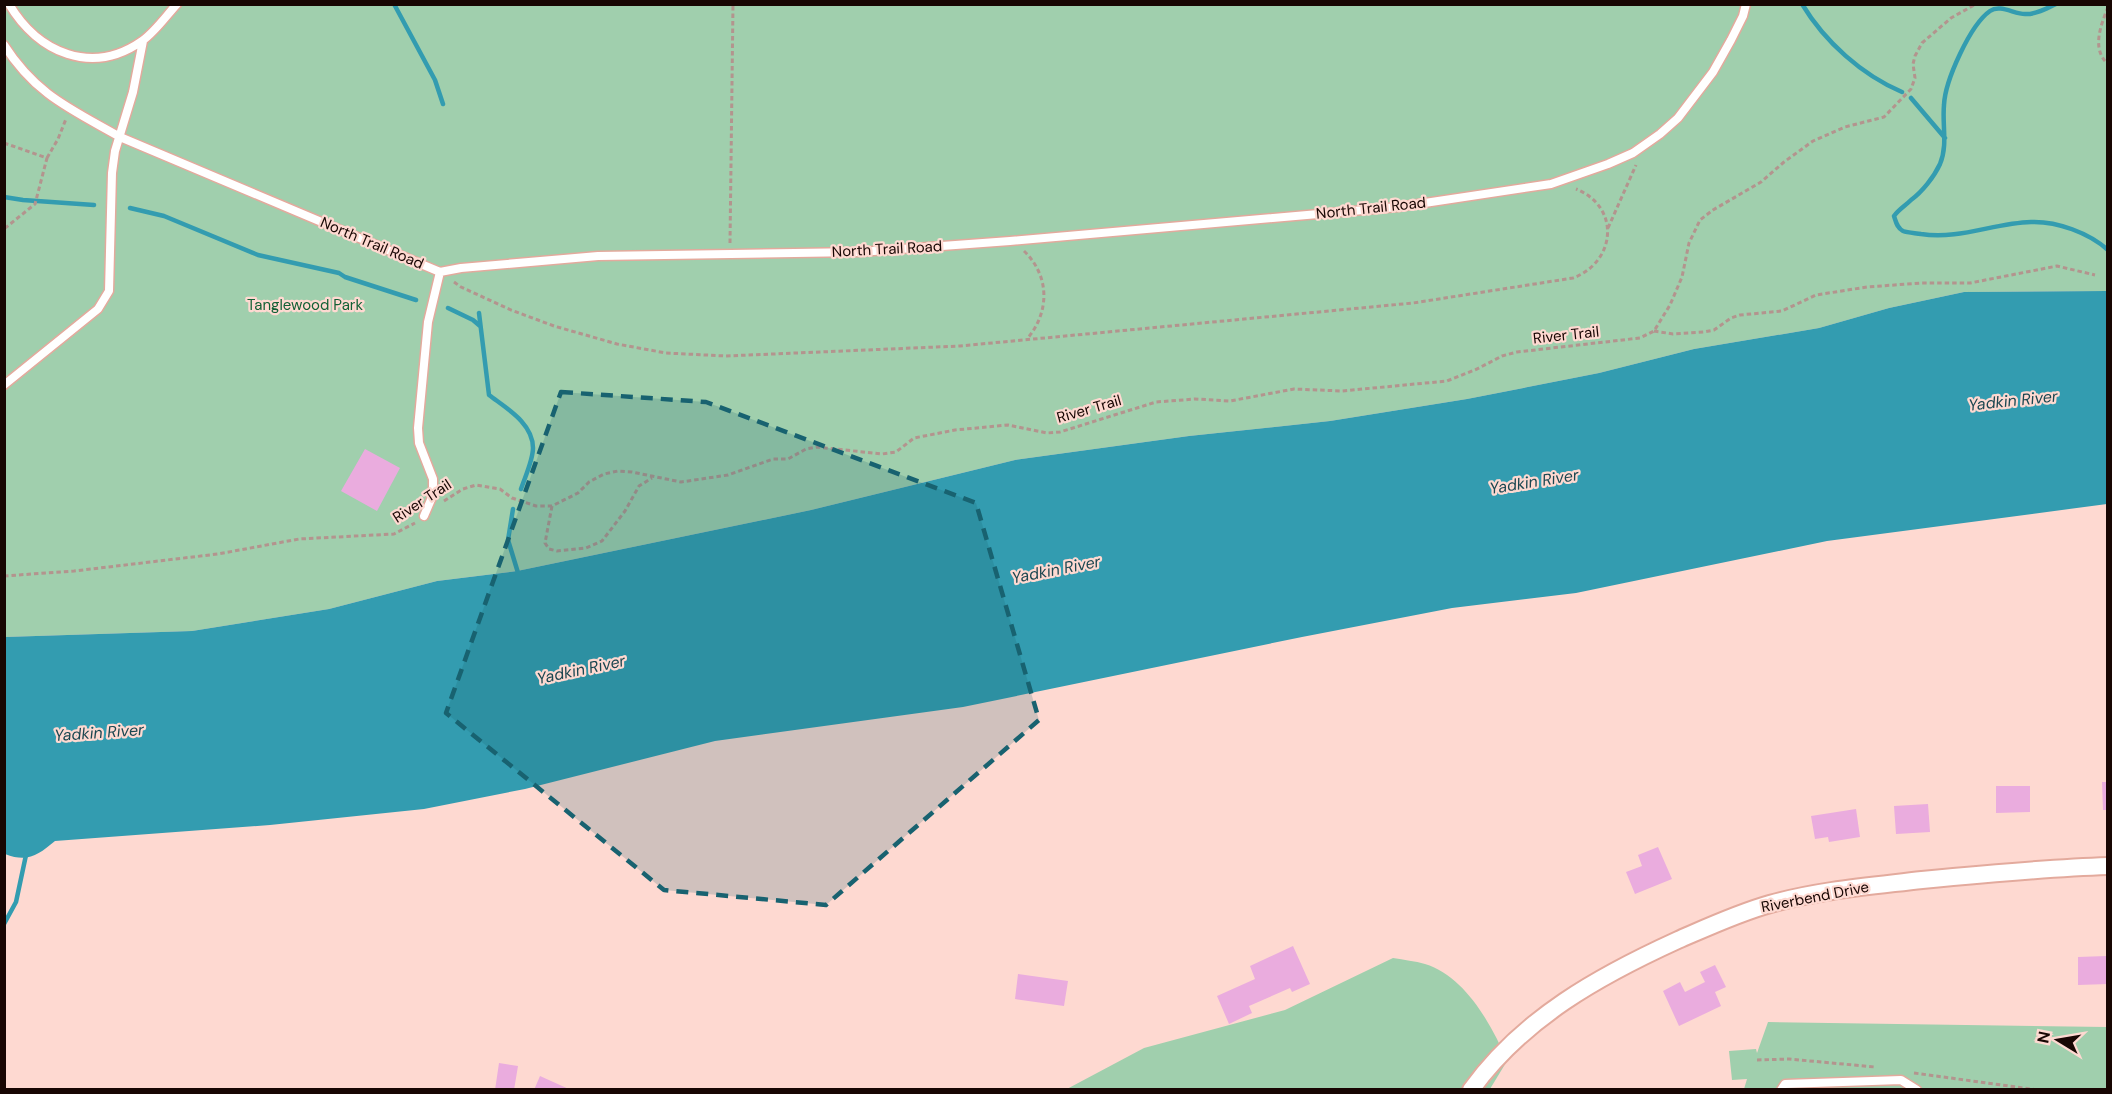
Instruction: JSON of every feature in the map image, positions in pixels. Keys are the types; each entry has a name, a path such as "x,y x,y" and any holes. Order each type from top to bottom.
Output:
{"street":[{"name":"Riverbend Drive","path":"1471,1089 1509,1046 1533,1024 1575,992 1657,950 1741,913 1804,896 1870,886 2037,870 2108,866"}],"lane":[{"path":"9,4 26,28 40,42 70,56 108,56 143,41 177,4"},
{"name":"North Trail Road","path":"4,45 30,80 48,96 120,137 440,272 461,268 598,256 860,252 1010,242 1398,207 1551,184 1633,153 1678,118 1713,72 1731,40 1746,4"},
{"path":"4,385 70,333 104,302 109,291 112,173 115,151 133,92 143,41"},
{"path":"424,516 433,495 433,479 419,443 418,428 428,322 440,272"},
{"path":"1781,1089 1785,1084 1901,1080 1917,1089"}],"path":[{"path":"730,254 733,4"},
{"path":"1654,331 1677,291 1689,243 1700,220 1761,182 1813,141 1845,127 1884,117 1911,90 1915,78 1914,56 1922,43 1951,18 1976,4"},
{"path":"2108,6 2098,38 2103,61 2108,64"},
{"path":"4,229 35,204 47,158 58,139 69,110"},
{"path":"4,143 47,158"},
{"path":"440,272 460,287 543,322 617,344 666,353 716,356 960,346 1413,303 1583,275 1605,251 1608,230 1648,143"},
{"path":"1551,184 1575,188 1591,197 1603,212 1608,230"},
{"path":"1010,242 1033,261 1044,289 1039,322 1026,340"},
{"name":"River Trail","path":"4,576 85,570 218,554 299,539 394,534 414,525 463,489 476,485 500,489 512,498 536,507 552,506 578,493 589,482 604,474 618,471 681,482 728,475 773,459 788,459 806,448 817,447 882,454 896,452 914,438 955,430 1008,425 1047,433 1060,432 1156,402 1195,399 1230,400 1294,389 1342,391 1447,381 1502,356 1517,352 1640,338 1654,331 1704,332 1714,330 1731,318 1740,315 1782,311 1816,296 1867,287 1922,283 1970,283 2056,266 2095,275"},
{"path":"552,506 545,543 549,549 556,551 586,548 602,541 625,511 639,486 653,477"}],"highlighted area":[{"path":"561,392 706,402 976,503 1039,720 826,905 664,890 446,713"}],"green space":[{"name":"Tanglewood Park","path":"4,5 2107,5 2107,291 1964,292 1889,308 1819,328 1694,349 1599,373 1467,399 1330,421 1189,436 1015,460 811,510 517,571 437,581 329,609 192,631 5,637"},
{"path":"1393,958 1421,963 1439,970 1465,990 1475,1003 1507,1061 1490,1089 1065,1090 1144,1048 1285,1010"},
{"path":"1768,1022 2107,1027 2107,1089 1744,1089 1747,1079 1732,1080 1729,1051 1756,1049 1757,1053"}],"water":[{"name":"Yadkin River","path":"2107,291 2107,504 1827,541 1576,593 1452,608 963,707 715,741 525,789 424,809 270,825 55,841 26,858 5,854 5,637 192,631 329,609 437,581 517,571 811,510 1015,460 1189,436 1330,421 1467,399 1599,373 1694,349 1819,328 1889,308 1964,292"}],"building":[{"path":"365,449 400,468 377,511 341,491"},
{"path":"2102,782 2108,782 2108,810 2103,810"},
{"path":"1996,786 2030,786 2030,812 1996,813"},
{"path":"1928,804 1930,832 1896,834 1894,806"},
{"path":"1856,809 1860,837 1829,842 1828,837 1815,839 1811,816"},
{"path":"1658,847 1672,879 1635,894 1626,872 1642,866 1638,855"},
{"path":"1293,946 1310,984 1292,992 1290,988 1249,1006 1252,1013 1229,1024 1217,996 1255,979 1250,966"},
{"path":"2106,956 2108,984 2078,985 2078,957"},
{"path":"1715,965 1726,987 1715,992 1721,1006 1679,1026 1663,991 1680,982 1685,992 1705,982 1700,972"},
{"path":"1018,974 1068,981 1064,1006 1015,999"},
{"path":"499,1063 518,1066 514,1090 495,1090"},
{"path":"540,1076 571,1090 534,1090"}],"waterway":[{"path":"394,4 435,80 443,104"},
{"path":"1802,4 1811,18 1846,56 1859,67 1902,92"},
{"path":"2056,4 2029,14 1994,9 1982,18 1960,54 1945,95 1944,150 1940,164 1923,189 1894,216 1898,227 1903,231 1935,235 1963,233 2017,223 2041,222 2082,233 2108,250"},
{"path":"1911,98 1945,138"},
{"path":"4,197 94,205"},
{"path":"130,208 164,216 258,255 339,273 416,300"},
{"path":"448,308 480,326"},
{"path":"479,313 489,395 524,424 532,439 532,458 521,489"},
{"path":"513,509 508,540 519,576"},
{"path":"4,924 16,902 26,855"}]}
